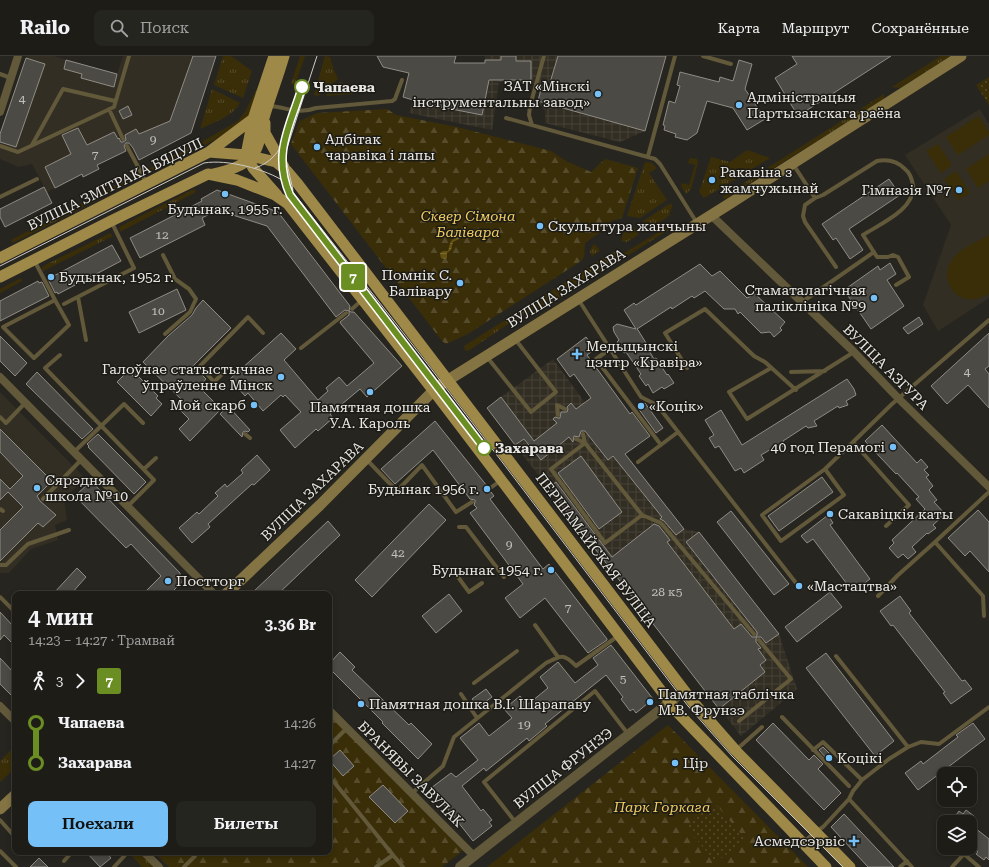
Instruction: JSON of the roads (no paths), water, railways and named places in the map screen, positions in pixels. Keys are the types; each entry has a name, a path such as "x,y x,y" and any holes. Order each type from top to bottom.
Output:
{"main road":[{"path":"274,56 252,119 249,157 253,168 280,198 288,204 363,300 678,713 724,763 826,867"},
{"path":"0,277 110,221 208,174 232,169 249,157 257,149 268,106 284,56"},
{"name":"ВУЛІЦА ЗАХАРАВА","path":"229,591 320,506 433,390 448,379 698,224 961,56"},
{"path":"265,117 266,133 287,171"},
{"path":"209,152 252,119"},
{"name":"ВУЛІЦА ЗМІТРАКА БЯДУЛІ","path":"0,258 209,152 249,157"},
{"name":"ПЕРШАМАЙСКАЯ ВУЛІЦА","path":"249,157 276,162 287,171 448,379 466,405 684,691 736,751 850,867"},
{"path":"211,174 237,180 280,198"},
{"path":"0,809 12,798"}],"street":[{"path":"0,112 18,56"},
{"name":"ВУЛІЦА АЗГУРА","path":"711,215 854,352 898,400 989,487"},
{"path":"0,377 211,591"},
{"name":"ВУЛІЦА ФРУНЗЭ","path":"460,867 684,691"},
{"path":"0,706 12,718"},
{"name":"БРАНЯВЫ ЗАВУЛАК","path":"332,713 474,856"},
{"path":"147,855 158,867"}],"lane":[{"path":"0,146 18,152 114,107 129,56"},
{"path":"532,125 529,115 530,106 544,56"},
{"path":"648,156 675,56"},
{"path":"703,56 731,64"},
{"path":"0,74 11,78"},
{"path":"268,106 307,112 316,108 388,102 395,99 402,80"},
{"path":"32,145 63,89 116,101"},
{"path":"109,109 123,139"},
{"path":"506,118 655,159 660,164 698,224"},
{"path":"127,146 147,184"},
{"path":"836,267 805,222 803,216 805,205 877,161 892,161 900,164 907,170 912,179 913,188 911,198 906,206 863,235 877,257 888,257 893,255 898,257 909,277 896,285"},
{"path":"792,163 815,198"},
{"path":"0,197 37,179"},
{"path":"64,304 134,268 110,221"},
{"path":"801,302 874,252"},
{"path":"163,255 176,279 189,290 196,299 190,312 165,334"},
{"path":"34,260 69,325 34,358 3,327 55,300"},
{"path":"78,297 86,340"},
{"path":"578,299 641,397 653,403 661,410 796,583"},
{"path":"352,309 363,300"},
{"path":"687,368 665,334 705,308 754,356 772,368 796,390"},
{"path":"301,348 346,313"},
{"path":"222,374 214,382 200,366 248,317 263,333"},
{"path":"825,469 844,495 782,542 762,515 825,469 898,400 989,320"},
{"path":"486,355 531,412 556,392 514,338"},
{"path":"610,349 596,359 661,445"},
{"path":"772,368 729,392 747,419 796,390 854,352"},
{"path":"60,355 45,368 154,480 127,506"},
{"path":"792,372 826,371"},
{"path":"550,397 557,405 565,409"},
{"path":"0,417 6,423 25,403"},
{"path":"73,452 124,404 143,423"},
{"path":"557,405 558,415"},
{"path":"638,462 678,432"},
{"path":"246,434 250,438"},
{"path":"583,434 585,443 642,515 660,523 754,634"},
{"path":"576,439 585,443"},
{"path":"853,442 909,505 886,526"},
{"path":"585,443 551,469 605,543 642,515"},
{"path":"144,469 156,458"},
{"path":"367,459 396,491 422,465 456,512 472,502"},
{"path":"43,499 81,460"},
{"path":"489,489 501,480"},
{"path":"878,596 897,576 989,492"},
{"path":"459,527 466,527 504,577"},
{"path":"0,565 6,565 28,544 69,530"},
{"path":"935,542 983,596 984,616"},
{"path":"455,574 469,592 482,583"},
{"path":"0,597 12,609"},
{"path":"535,625 558,657"},
{"path":"412,793 443,766 454,737 546,663 558,657 569,658 576,666 619,636"},
{"path":"739,721 791,679 759,640"},
{"path":"474,683 517,651"},
{"path":"836,656 908,746"},
{"path":"516,823 484,782 596,691 628,734"},
{"path":"461,694 477,718"},
{"path":"802,843 823,827 849,799 853,791 862,780 890,759 908,746 921,742 939,744 989,707"},
{"path":"782,717 849,786"},
{"path":"736,751 762,727"},
{"path":"332,743 347,728"},
{"path":"813,750 823,742 862,780"},
{"path":"332,780 403,867"},
{"path":"849,799 912,867"},
{"path":"0,820 12,834"},
{"path":"0,851 16,867"},
{"path":"952,867 964,854 979,867"},
{"path":"64,861 69,855"},
{"path":"114,867 125,855"},
{"path":"184,867 196,856 195,855"},
{"path":"376,867 393,855"},
{"path":"900,867 907,861"}],"tram line":[{"path":"293,190 285,154 317,56"},
{"name":"7","path":"302,87 284,141 282,166 285,182 290,195 484,448"},
{"path":"255,168 270,160 280,148 285,138"},
{"path":"0,266 204,163 224,162 246,166 268,173 285,182 426,362 688,706 732,756 843,867"},
{"path":"407,347 435,384"}],"place":[{"name":"Чапаева","path":"302,87"},
{"name":"ЗАТ «Мінскі інструментальны завод»","path":"598,94"},
{"name":"Адміністрацыя Партызанскага раёна","path":"739,105"},
{"name":"Адбітак чаравіка і лапы","path":"317,147"},
{"name":"Ракавіна з жамчужынай","path":"712,180"},
{"name":"Гімназія №7","path":"959,190"},
{"name":"Будынак, 1955 г.","path":"225,194"},
{"name":"Скульптура жанчыны","path":"540,226"},
{"name":"Будынак, 1952 г.","path":"51,277"},
{"name":"Помнік С. Балівару","path":"460,283"},
{"name":"Стаматалагічная паліклініка №9","path":"874,298"},
{"name":"Медыцынскі цэнтр «Кравіра»","path":"577,354"},
{"name":"Галоўнае статыстычнае ўпраўленне Мінск","path":"281,377"},
{"name":"Памятная дошка У.А. Кароль","path":"370,392"},
{"name":"Мой скарб","path":"254,405"},
{"name":"«Коцік»","path":"641,406"},
{"name":"40 год Перамогі","path":"893,447"},
{"name":"Захарава","path":"484,448"},
{"name":"Сярэдняя школа №10","path":"37,488"},
{"name":"Будынак 1956 г.","path":"487,489"},
{"name":"Сакавіцкія каты","path":"830,514"},
{"name":"Будынак 1954 г.","path":"551,570"},
{"name":"Постторг","path":"168,581"},
{"name":"«Мастацтва»","path":"799,586"},
{"name":"Памятная таблічка М.В. Фрунзэ","path":"650,702"},
{"name":"Памятная дошка В.І. Шарапаву","path":"361,704"},
{"name":"Коцікі","path":"829,758"},
{"name":"Цір","path":"675,763"},
{"name":"Асмедсэрвіс","path":"854,841"}],"park label":[{"name":"Сквер Сімона Балівара","path":"468,224"},
{"name":"Парк Горкага","path":"662,807"}]}
